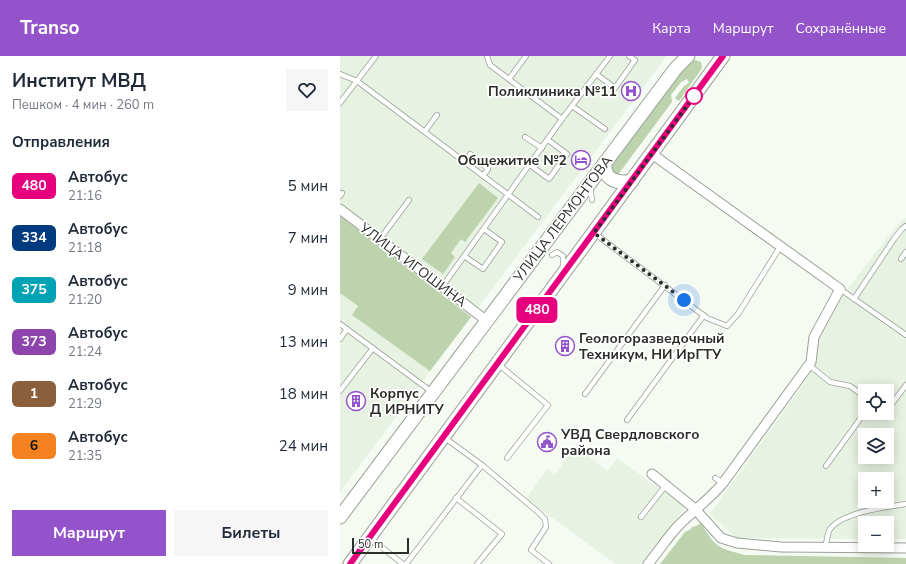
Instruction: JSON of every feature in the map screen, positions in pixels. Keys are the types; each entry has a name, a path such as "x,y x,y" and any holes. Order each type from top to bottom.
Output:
{"main road":[{"path":"676,68 685,56"},
{"name":"УЛИЦА ЛЕРМОНТОВА","path":"340,518 676,68 688,56"},
{"path":"350,564 723,56"},
{"path":"605,163 604,168 608,176 613,180 624,183 632,181"}],"street":[{"path":"648,564 678,526 695,509 714,494 719,481 809,365 811,362 814,337 840,289 652,154"},
{"name":"УЛИЦА ИГОШИНА","path":"340,209 487,321"},
{"path":"652,474 695,509 721,538 737,543 781,547 906,548"}],"lane":[{"path":"340,103 376,56"},
{"path":"487,56 490,64 562,119"},
{"path":"509,79 526,56"},
{"path":"442,287 562,119 610,56"},
{"path":"596,74 615,88 635,60 629,56"},
{"path":"340,74 357,81 538,217"},
{"path":"572,106 605,129"},
{"path":"424,131 436,115"},
{"path":"525,137 542,148"},
{"path":"530,164 549,179 567,154 548,140"},
{"path":"470,154 488,169 483,176"},
{"path":"590,183 592,200"},
{"path":"380,239 409,200"},
{"path":"854,299 906,222"},
{"path":"464,256 483,269 502,242 484,229"},
{"path":"594,233 704,315 727,326 738,314 780,246"},
{"path":"552,255 557,252 563,256 563,275"},
{"path":"902,259 906,252"},
{"path":"585,394 665,285"},
{"path":"840,289 906,335"},
{"path":"627,420 704,315"},
{"path":"340,324 433,392"},
{"path":"340,339 347,329"},
{"path":"340,391 373,348"},
{"path":"497,364 548,405 508,458"},
{"path":"809,365 830,382 850,386 858,392"},
{"path":"894,401 906,385"},
{"path":"826,466 859,420"},
{"path":"444,437 482,465 545,519 546,527 531,550 549,564"},
{"path":"369,538 404,564 482,465"},
{"path":"641,517 666,485"},
{"path":"456,498 502,534 478,564"},
{"path":"825,547 830,530 838,522 864,511 906,504"}],"shaded area":[{"path":"340,56 667,56 340,492"},
{"path":"906,217 906,539 894,539 894,516 858,516 858,539 736,538 710,514 806,380 814,343 842,296 895,228"},
{"path":"575,447 608,471 617,458 685,507 643,564 616,564 526,499 547,469 555,474"}],"green space":[{"path":"695,60 701,62 702,68 700,71 679,101 675,98 684,86 689,83 687,79 681,82 671,95 672,102 617,176 615,175 612,169 613,162 684,66"},
{"path":"479,183 498,198 465,242 461,239 451,253 455,257 443,274 422,259"},
{"path":"340,216 471,317 430,371 352,315 358,306 340,293"},
{"path":"701,523 714,542 722,548 744,555 906,558 906,564 660,564 685,532 693,526 694,527"}],"bus line":[{"name":"480","path":"350,564 723,56"}],"place":[{"name":"Поликлиника №11","path":"631,91"},
{"name":"Общежитие №2","path":"581,160"},
{"name":"Геологоразведочный Техникум, НИ ИрГТУ","path":"565,346"},
{"name":"Корпус Д ИРНИТУ","path":"356,401"},
{"name":"УВД Свердловского района","path":"547,442"}],"route":[{"path":"684,300 594,233 697,92 694,96"}]}
